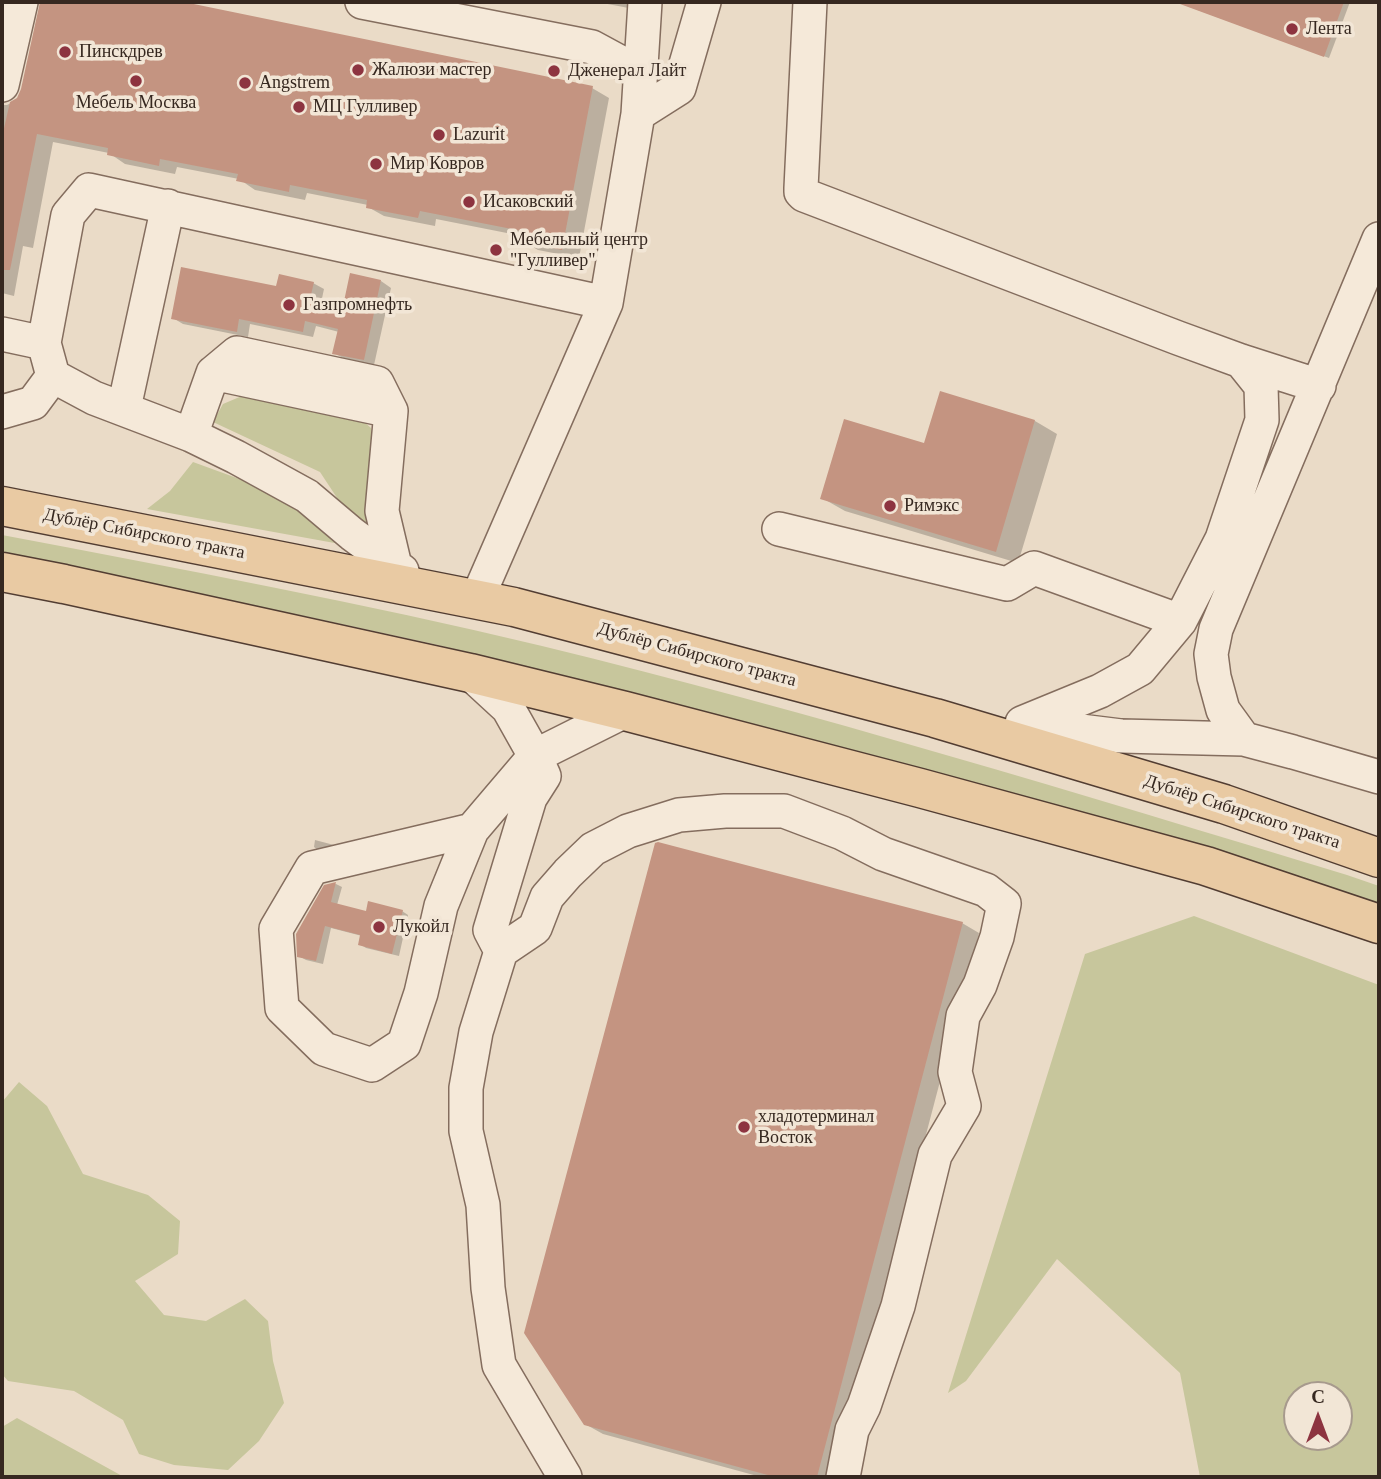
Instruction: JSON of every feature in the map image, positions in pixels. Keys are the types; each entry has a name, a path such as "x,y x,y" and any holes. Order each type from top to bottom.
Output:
{"main road":[{"name":"Дублёр Сибирского тракта","path":"2,506 527,610 936,718 1224,804 1379,858"},
{"path":"2,572 470,673 625,711 1193,862 1379,924"}],"lane":[{"path":"2,6 5,2"},
{"path":"2,85 21,2"},
{"path":"362,2 592,47 640,73"},
{"path":"477,599 606,303 638,114 645,2"},
{"path":"810,2 801,188 804,195 1241,361 1319,386"},
{"path":"638,114 678,88 702,8"},
{"path":"432,591 352,534 307,496 191,435 94,398 53,376 44,343 68,215 89,190 606,303"},
{"path":"124,408 168,206"},
{"path":"1244,739 1223,710 1214,677 1211,653 1216,629 1379,239"},
{"path":"2,334 44,343"},
{"path":"191,435 213,373 237,353 377,383 391,411 382,511 395,566"},
{"path":"1022,723 1100,691 1140,669 1180,621 1222,539 1262,420 1261,386 1241,361"},
{"path":"2,411 33,404 53,376"},
{"path":"779,529 1007,584 1034,568 1180,621"},
{"path":"470,673 509,708 544,776 530,798 490,930 501,951"},
{"path":"472,830 312,868 276,929 282,1008 324,1049 372,1065 404,1044 421,993 441,906 472,830 535,756 625,711"},
{"path":"936,718 1022,723 1121,736 1244,739 1379,777"},
{"path":"565,1477 499,1365 488,1288 483,1205 466,1131 466,1088 476,1032 501,951 535,928 547,897 593,849 628,831 679,815 726,811 784,811 842,833 883,854 986,890 1004,904 997,937 980,985 963,1016 955,1072 964,1106 935,1156 898,1306 864,1406 852,1430 844,1477"}],"green space":[{"path":"256,390 348,408 371,428 376,455 373,543 347,513 320,472 213,422 223,404"},
{"path":"193,462 286,496 340,544 147,509 170,491"},
{"path":"2,535 407,615 745,698 1147,814 1347,875 1379,886 1379,910 1051,807 799,736 438,645 2,556"},
{"path":"1194,916 1379,985 1379,1477 1200,1477 1180,1373 1057,1259 966,1381 948,1393 1085,954"},
{"path":"19,1082 47,1106 83,1174 148,1195 180,1221 178,1254 135,1281 164,1315 206,1321 245,1299 268,1321 273,1361 284,1403 259,1441 228,1470 174,1465 139,1454 123,1420 74,1391 8,1381 2,1374 2,1102"},
{"path":"17,1418 124,1477 2,1477 2,1427"}],"building":[{"name":"МЦ Гулливер","path":"40,2 184,2 593,86 562,250 519,241 522,231 420,211 418,218 366,208 367,200 290,185 289,192 236,181 238,174 160,159 159,166 107,155 108,148 37,134 10,270 2,270 2,137 10,102 17,98 21,89"},
{"name":"Лента","path":"1344,2 1324,57 1180,4"},
{"path":"181,267 276,286 279,274 314,282 310,299 343,306 350,273 381,280 364,360 332,354 338,329 305,321 303,332 239,319 237,332 171,319"},
{"path":"940,391 1035,420 996,552 820,499 844,419 924,443"},
{"name":"хладотерминал Восток","path":"655,843 963,922 817,1477 775,1477 584,1425 524,1333"},
{"path":"336,882 331,902 366,911 368,901 403,910 392,954 358,945 360,935 325,926 316,961 297,957 296,934 324,885"}],"place":[{"name":"Лента","path":"1292,29"},
{"name":"Пинскдрев","path":"65,52"},
{"name":"Жалюзи мастер","path":"358,70"},
{"name":"Дженерал Лайт","path":"554,71"},
{"name":"Мебель Москва","path":"136,81"},
{"name":"Angstrem","path":"245,83"},
{"name":"МЦ Гулливер","path":"299,107"},
{"name":"Lazurit","path":"439,135"},
{"name":"Мир Ковров","path":"376,164"},
{"name":"Исаковский","path":"469,202"},
{"name":"Мебельный центр \"Гулливер\"","path":"496,250"},
{"name":"Газпромнефть","path":"289,305"},
{"name":"Римэкс","path":"890,506"},
{"name":"Лукойл","path":"379,927"},
{"name":"хладотерминал Восток","path":"744,1127"}]}
